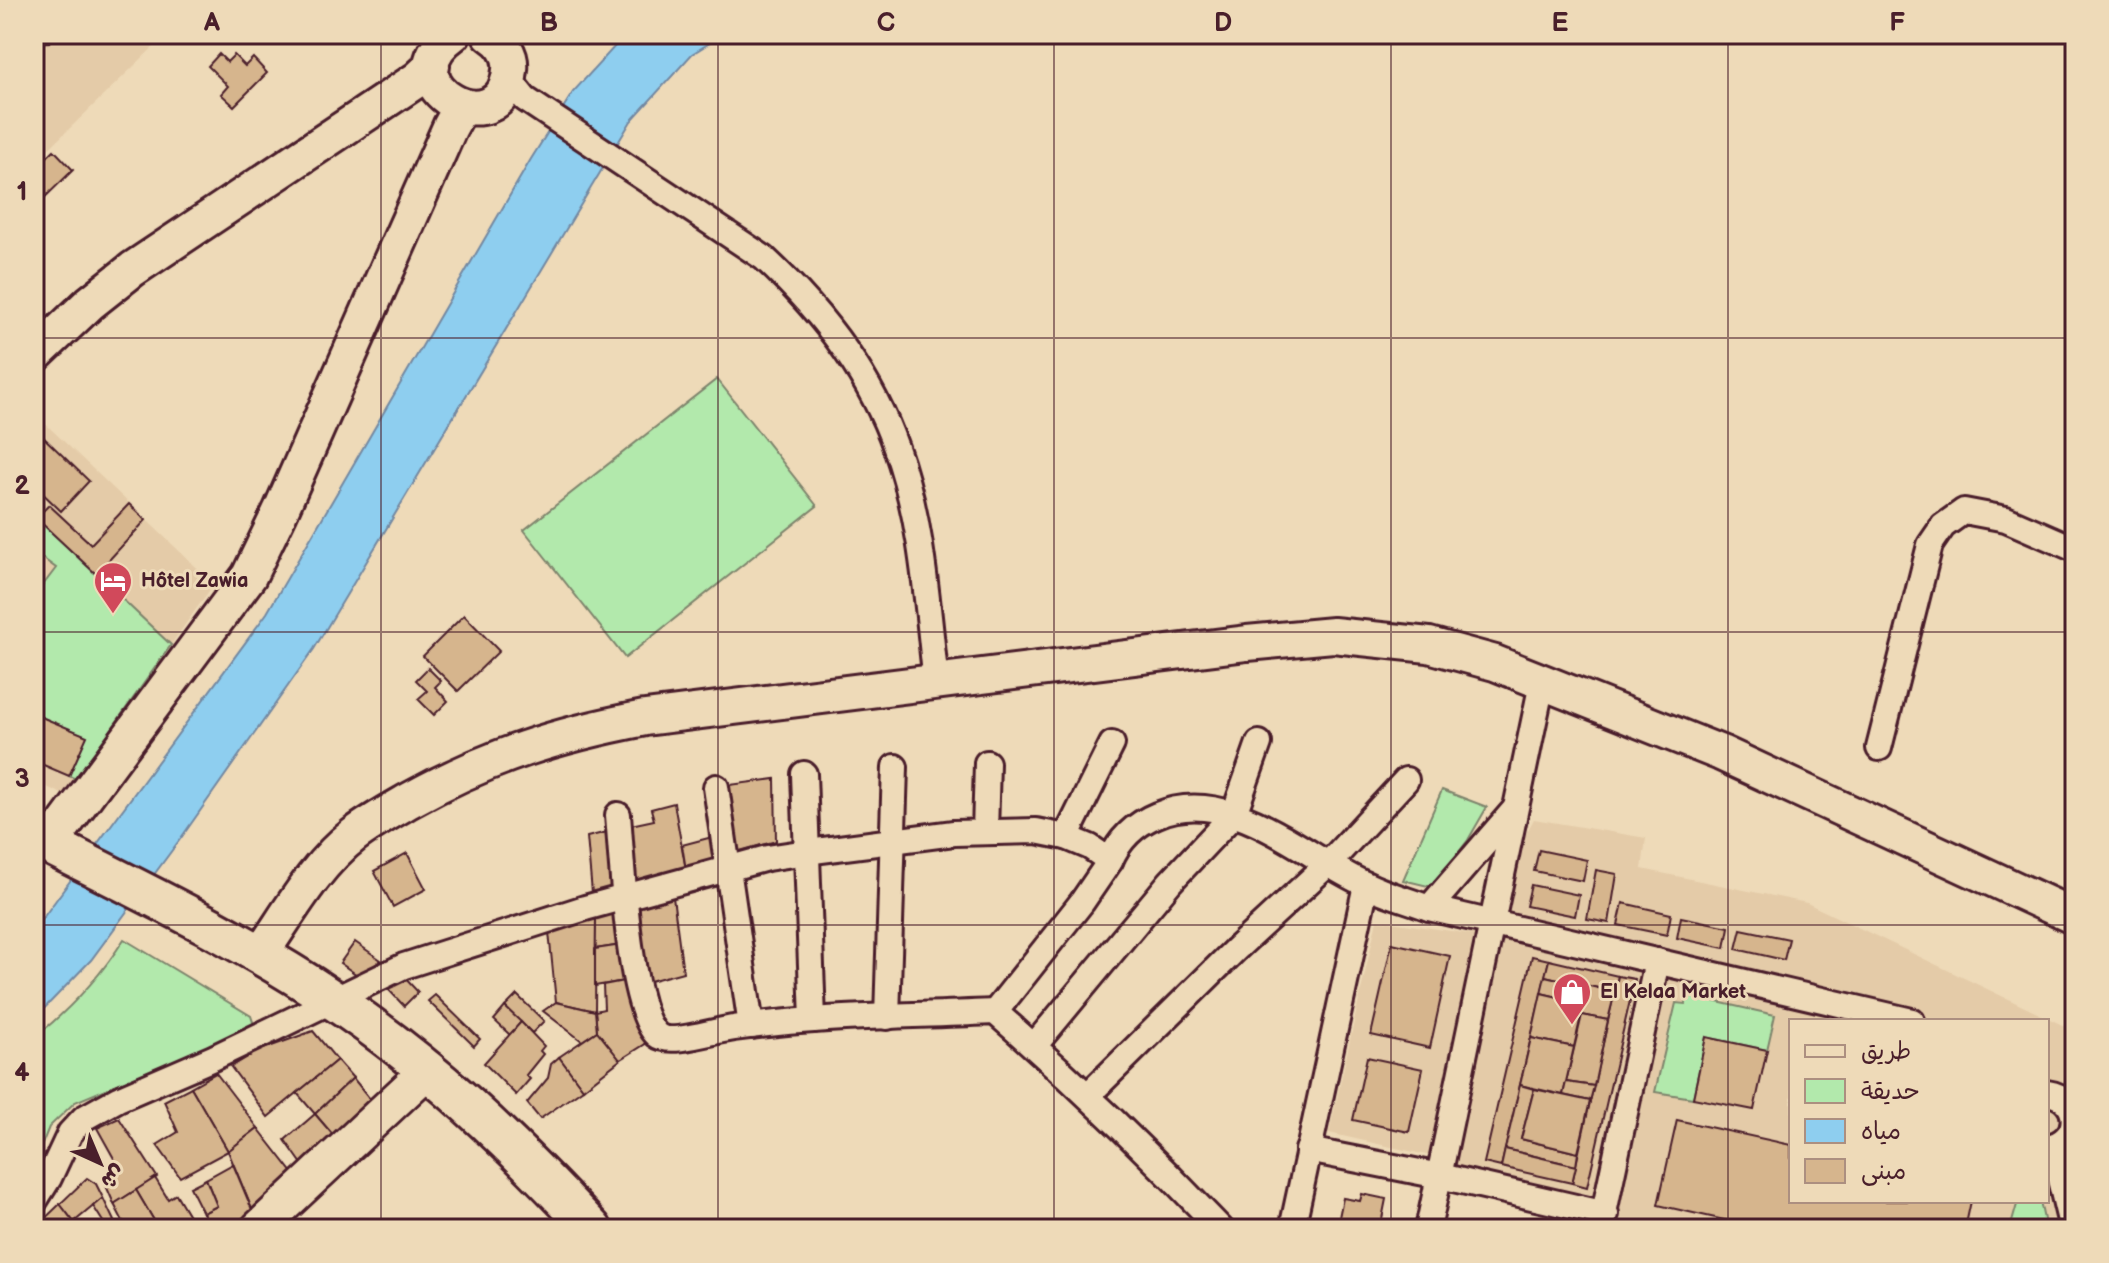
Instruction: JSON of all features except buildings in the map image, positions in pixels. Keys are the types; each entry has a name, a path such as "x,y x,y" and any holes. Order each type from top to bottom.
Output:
{"main road":[{"path":"436,47 433,77 443,96 461,107 482,107 511,71"},
{"path":"34,356 90,303 133,269 418,79 436,47"},
{"path":"461,107 249,576 49,844 260,955 334,1000 429,1069 551,1185 592,1229"},
{"path":"260,955 304,890 352,836 447,779 512,751 577,731 645,718 1333,635 1429,645 1495,663 1721,753 2075,917"},
{"path":"258,1229 429,1069"}],"street":[{"path":"511,71 632,169 764,258 794,285 829,325 867,383 896,446 921,553 936,683"},
{"path":"1879,748 1930,545 1943,526 1964,511 2006,519 2075,549"},
{"path":"1428,1229 1542,683"},
{"path":"1034,1046 1170,882 1234,814 1259,743"},
{"path":"1066,837 1112,744"},
{"path":"985,832 987,763"},
{"path":"887,1017 895,767"},
{"path":"804,774 813,1020"},
{"path":"1088,1095 1236,949 1328,864 1406,780"},
{"path":"716,787 751,1026"},
{"path":"995,1012 1082,902 1110,861 1117,844 1147,819 1167,811 1207,807 1234,814 1283,837 1366,885 1429,908 1904,1019"},
{"path":"1429,908 1517,807"},
{"path":"618,815 640,997 658,1035 673,1040 751,1026 813,1020 995,1012 1156,1160 1221,1229"},
{"path":"34,1202 70,1133 84,1118 118,1099 404,966 626,897 767,858 807,852 954,833 1036,831 1066,837 1090,847 1110,861"},
{"path":"1292,1229 1366,885"},
{"path":"1308,1150 1440,1176 1603,1222 1657,961"},
{"path":"2049,1094 2064,1099 2074,1121 2068,1136 2049,1146 2072,1229"}],"shaded area":[{"path":"34,34 167,34 34,163"},
{"name":"Hôtel Zawia","path":"34,413 214,584 64,795 34,781"},
{"name":"El Kelaa Market","path":"1534,819 1646,838 1642,869 1807,903 2075,1031 2075,1229 1586,1229 1588,1222 1465,1194 1427,1155 1329,1133 1377,920 1471,934"}],"green space":[{"path":"717,379 817,506 625,658 524,530"},
{"path":"34,516 171,645 76,779 69,776 86,736 34,714 34,597 56,568 34,552"},
{"path":"1442,790 1487,807 1468,840 1432,887 1403,880"},
{"path":"124,939 251,1016 254,1025 75,1102 49,1127 34,1164 34,1038 83,992"},
{"path":"1686,995 1775,1015 1767,1050 1706,1037 1693,1098 1655,1092 1676,1003 1685,1004"},
{"path":"2017,1203 2040,1203 2046,1229 2010,1229"}],"water":[{"path":"626,34 724,34 692,54 631,121 314,649 91,960 34,1019 34,930 267,613 531,159 573,92"}],"place":[{"name":"Hôtel Zawia","path":"113,615"},
{"name":"El Kelaa Market","path":"1572,1026"}]}
